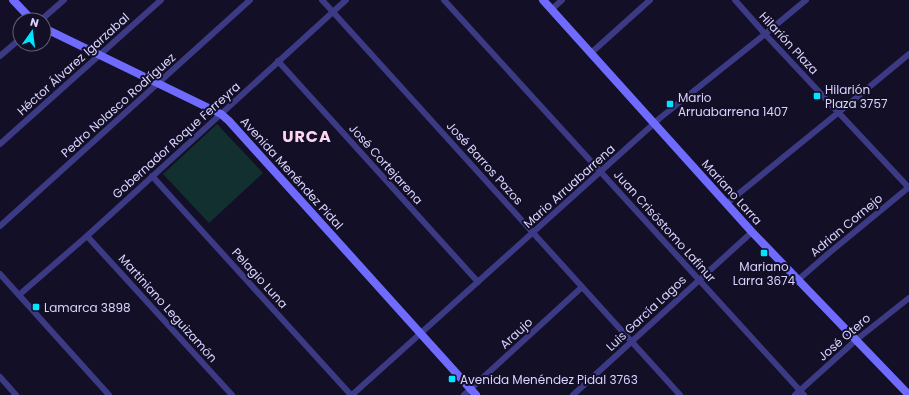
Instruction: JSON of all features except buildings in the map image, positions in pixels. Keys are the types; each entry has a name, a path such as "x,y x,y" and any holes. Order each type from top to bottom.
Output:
{"main road":[{"path":"13,0 24,12"},
{"name":"Mariano Larra","path":"543,0 726,204 909,395"},
{"name":"Avenida Menéndez Pidal","path":"52,32 221,114 229,121 474,392"}],"street":[{"path":"50,12 64,0"},
{"name":"Héctor Álvarez Igarzabal","path":"0,144 161,0"},
{"name":"Pedro Nolasco Rodríguez","path":"0,226 250,0"},
{"name":"José Barros Pazos","path":"322,0 680,395"},
{"name":"Gobernador Roque Ferreyra","path":"20,295 87,236 346,0"},
{"name":"Juan Crisóstomo Lafinur","path":"444,0 800,393"},
{"path":"552,10 562,0"},
{"path":"591,53 650,0"},
{"name":"Hilarión Plaza","path":"735,0 909,188"},
{"name":"Mario Arruabarrena","path":"352,395 654,123 806,0"},
{"path":"0,56 12,46"},
{"path":"726,204 909,54"},
{"name":"José Cortejarena","path":"278,61 478,282"},
{"name":"Pelagio Luna","path":"152,176 352,395"},
{"name":"Adrian Cornejo","path":"798,280 909,188"},
{"name":"Luis García Lagos","path":"574,395 752,232"},
{"name":"Martiniano Leguizamón","path":"87,236 232,395"},
{"path":"0,274 109,395"},
{"name":"Araujo","path":"464,395 474,392 582,287"},
{"name":"José Otero","path":"800,393 856,340 909,298"},
{"path":"0,377 16,395"}],"green space":[{"path":"217,124 263,173 209,223 163,174"}],"place":[{"name":"Hilarión Plaza 3757","path":"817,96"},
{"name":"Mario Arruabarrena 1407","path":"670,104"},
{"name":"Mariano Larra 3674","path":"764,253"},
{"name":"Lamarca 3898","path":"36,307"},
{"name":"Avenida Menéndez Pidal 3763","path":"452,379"}],"district":[{"name":"URCA","path":"307,136"}]}
